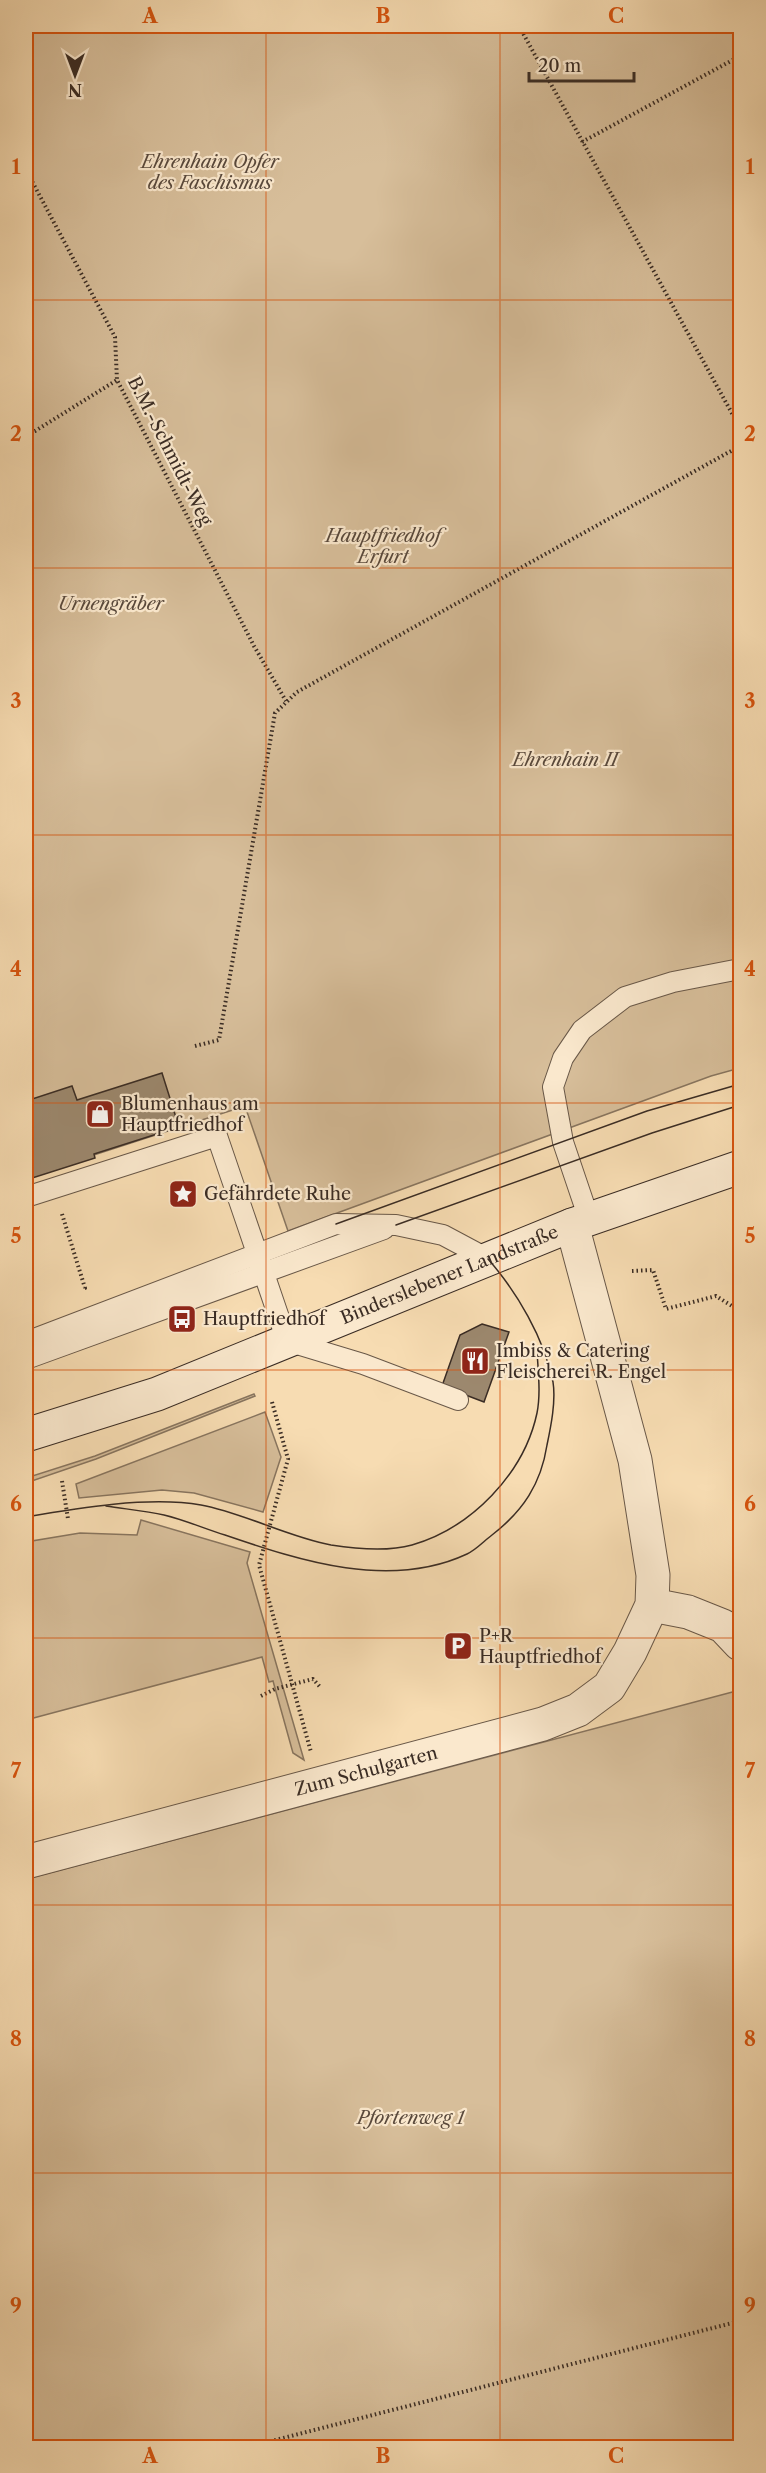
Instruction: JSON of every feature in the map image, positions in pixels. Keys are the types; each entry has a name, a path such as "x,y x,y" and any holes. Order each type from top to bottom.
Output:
{"street":[{"name":"Binderslebener Landstraße","path":"26,1435 157,1394 580,1222 741,1167"},
{"name":"Zum Schulgarten","path":"26,1862 543,1724 578,1710 609,1687 630,1652 652,1605 653,1575 635,1460 580,1222"},
{"path":"652,1605 688,1612 723,1626 741,1644"}],"lane":[{"path":"580,1222 553,1087 563,1058 582,1030 625,997 673,982 741,969"},
{"path":"26,1197 217,1136 287,1341 363,1364 458,1400"},
{"path":"26,1359 260,1263 336,1224 396,1225 443,1235 488,1259"},
{"path":"26,1342 260,1263"}],"path":[{"path":"519,26 741,428"},
{"path":"582,142 741,56"},
{"name":"B.M.-Schmidt-Weg","path":"26,170 115,337 117,380 254,646 286,701"},
{"path":"26,434 117,380"},
{"path":"195,1046 219,1040 275,713 297,692 741,446"},
{"path":"54,1188 85,1288 75,1292"},
{"path":"632,1271 653,1269 666,1310 716,1296 741,1311"},
{"path":"272,1402 288,1459 259,1564 320,1784"},
{"path":"62,1480 68,1519"},
{"path":"261,1696 275,1689 313,1679 321,1688"},
{"path":"244,2448 741,2321"}],"green space":[{"name":"Hauptfriedhof Erfurt","path":"26,26 740,26 740,1068 711,1076 288,1231 245,1106 26,1177"},
{"path":"254,1394 255,1396 96,1459 26,1483 26,1478 95,1456"},
{"path":"265,1412 281,1457 263,1512 194,1493 162,1490 79,1498 76,1484"},
{"path":"141,1520 250,1552 247,1563 304,1760 293,1753 273,1681 269,1682 262,1657 26,1720 26,1542 80,1533 137,1535"},
{"name":"Pfortenweg 1","path":"740,1690 740,2447 26,2447 26,1879"}],"building":[{"name":"Blumenhaus am Hauptfriedhof","path":"162,1073 179,1127 94,1154 95,1158 26,1180 26,1101 72,1086 77,1100"},
{"name":"Imbiss & Catering Fleischerei R. Engel","path":"482,1324 509,1332 484,1402 442,1386 460,1335"}],"tram line":[{"path":"336,1224 647,1111 740,1084"},
{"path":"396,1225 652,1133 740,1105"},
{"path":"106,1506 180,1519 284,1554 346,1568 377,1571 407,1570 438,1565 474,1550 503,1526 529,1496 544,1459 554,1397 549,1365 536,1332 519,1301 488,1259"},
{"path":"26,1517 136,1502 181,1503 217,1509 299,1537 331,1545 361,1549 412,1545 455,1526 474,1512 492,1496 520,1457 537,1413 539,1382 537,1350"}],"place":[{"name":"Blumenhaus am Hauptfriedhof","path":"100,1114"},
{"name":"Gefährdete Ruhe","path":"183,1194"},
{"name":"Hauptfriedhof","path":"182,1319"},
{"name":"Imbiss & Catering Fleischerei R. Engel","path":"475,1361"},
{"name":"P+R Hauptfriedhof","path":"458,1646"}],"park label":[{"name":"Ehrenhain Opfer des Faschismus","path":"210,172"},
{"name":"Urnengräber","path":"111,604"},
{"name":"Ehrenhain II","path":"565,760"}]}
